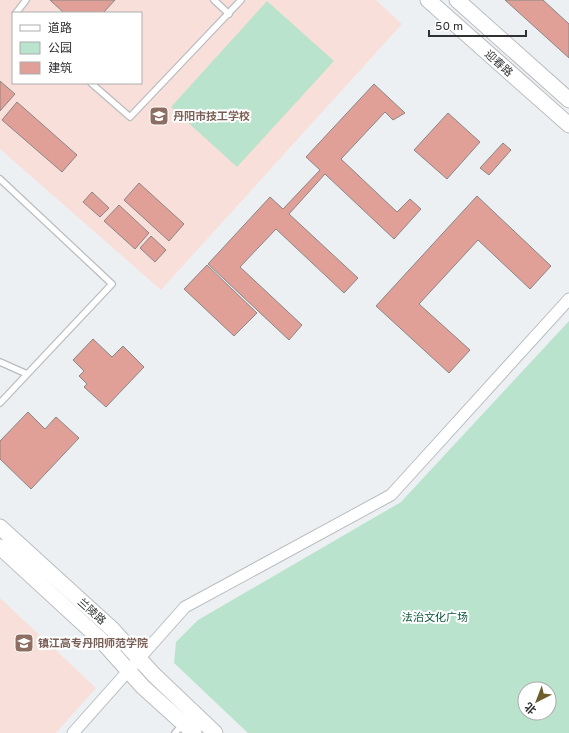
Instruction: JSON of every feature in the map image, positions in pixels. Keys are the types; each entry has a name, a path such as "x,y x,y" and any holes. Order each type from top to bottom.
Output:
{"street":[{"name":"迎春路","path":"428,0 569,125"},
{"name":"迎春路","path":"457,0 569,100"},
{"path":"73,733 186,607 391,495 569,299"},
{"name":"兰陵路","path":"0,527 112,629 154,675 215,733"},
{"name":"兰陵路","path":"0,547 100,638 184,730"}],"lane":[{"path":"17,12 26,0"},
{"path":"214,0 229,14"},
{"path":"92,84 130,117 241,0"},
{"path":"0,179 112,284 0,403"},
{"path":"0,362 27,374"}],"shaded area":[{"name":"丹阳市技工学校","path":"0,0 376,0 402,24 161,290 0,149"},
{"name":"镇江高专丹阳师范学院","path":"0,598 96,688 56,733 0,733"}],"green space":[{"path":"267,1 334,61 237,167 171,107"},
{"name":"法治文化广场","path":"569,321 569,733 248,733 174,663 176,642 198,620 401,502"}],"building":[{"path":"50,0 115,0 104,12 63,12"},
{"path":"505,0 543,0 569,24 569,58"},
{"path":"0,81 15,94 0,111"},
{"path":"374,84 405,113 393,120 385,112 341,159 397,212 410,199 421,209 394,239 325,174 289,214 358,278 344,293 276,229 240,267 302,325 289,340 208,264 270,197 283,209 320,170 306,157"},
{"path":"17,102 77,155 62,172 2,120"},
{"path":"448,113 480,142 447,179 414,150"},
{"path":"503,143 511,150 489,175 480,168"},
{"path":"139,183 184,224 169,241 124,200"},
{"path":"92,192 109,208 100,217 83,202"},
{"path":"477,196 551,266 530,289 478,240 419,304 470,350 449,373 376,306"},
{"path":"119,205 149,233 135,249 104,221"},
{"path":"151,236 166,250 155,262 140,248"},
{"path":"207,265 257,313 234,336 184,289"},
{"path":"93,339 112,357 123,346 144,367 106,407 84,387 87,384 79,376 84,371 73,360"},
{"path":"28,412 45,429 56,417 79,438 31,489 0,459 0,441"}],"place":[{"name":"丹阳市技工学校","path":"159,116"},
{"name":"镇江高专丹阳师范学院","path":"24,643"}]}
